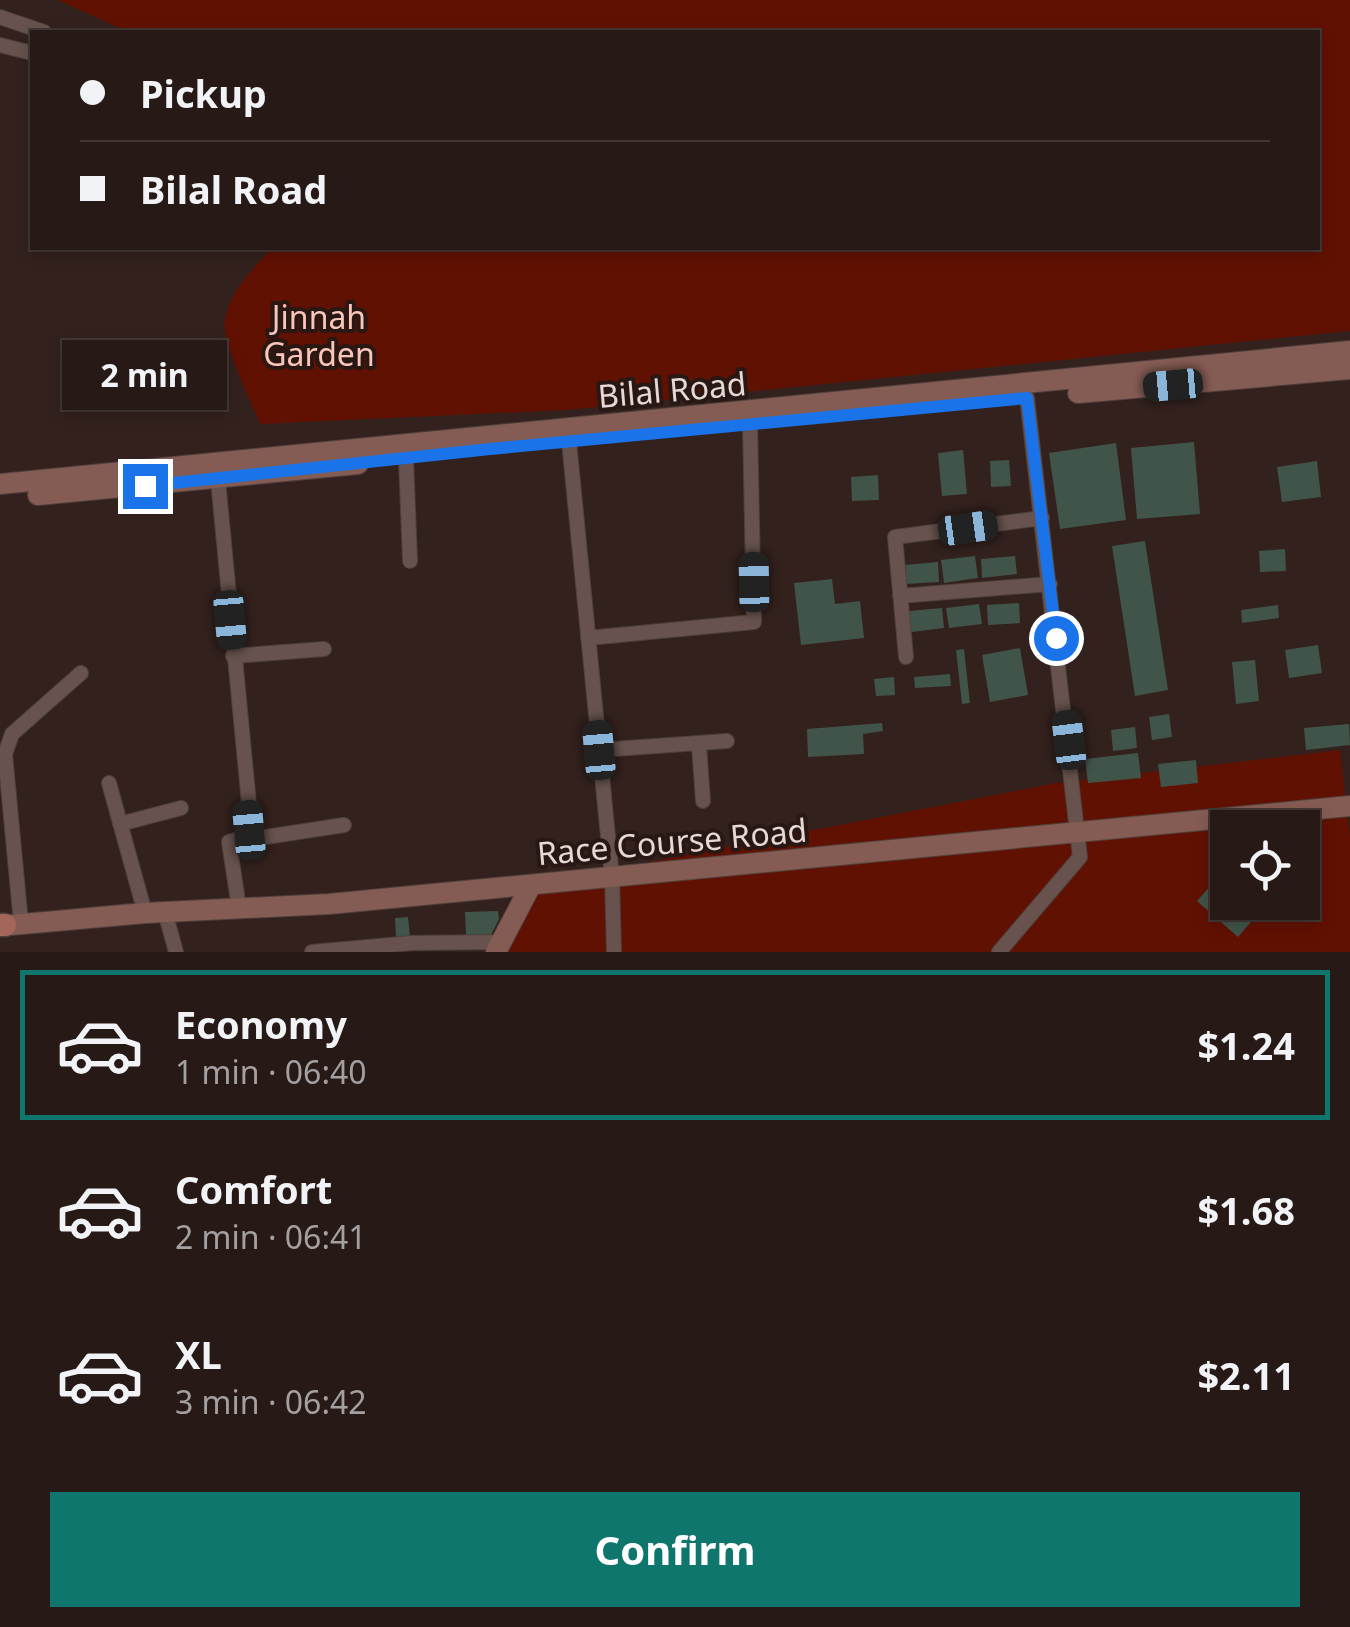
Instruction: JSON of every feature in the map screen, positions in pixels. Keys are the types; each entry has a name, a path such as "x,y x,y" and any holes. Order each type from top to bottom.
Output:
{"main road":[{"name":"Bilal Road","path":"0,484 1350,352"},
{"name":"Bilal Road","path":"0,498 1350,369"},
{"name":"Race Course Road","path":"7,925 531,885 1350,806"},
{"path":"499,947 531,885"}],"street":[{"path":"0,17 38,30"},
{"path":"0,45 30,53"},
{"path":"998,952 1080,857 1027,398"},
{"path":"588,638 754,622 750,424"},
{"path":"569,442 612,877 614,952"},
{"path":"406,458 410,561"},
{"path":"218,480 252,835"},
{"path":"906,657 895,538 1042,518"},
{"path":"900,596 1050,584"},
{"path":"233,656 324,649"},
{"path":"7,925 7,742 81,672"},
{"path":"599,750 727,742"},
{"path":"699,746 703,801"},
{"path":"109,783 120,824 154,912 176,952"},
{"path":"120,824 181,808"},
{"path":"239,908 229,842 252,835 259,838 344,824"},
{"path":"312,952 499,947"}],"green space":[{"name":"Jinnah Garden","path":"58,0 1350,0 1350,331 567,410 260,424 232,356 225,320 237,290 270,250 1320,250 1320,30 124,30"},
{"path":"1340,750 1350,837 1350,952 496,952 531,885 1056,783"}],"building":[{"path":"1194,442 1200,514 1137,519 1131,448"},
{"path":"1116,443 1126,520 1060,529 1049,453"},
{"path":"963,450 967,494 942,496 938,453"},
{"path":"1009,460 1011,486 991,487 990,461"},
{"path":"1317,461 1321,497 1282,502 1277,467"},
{"path":"878,475 879,500 852,501 851,477"},
{"path":"1145,541 1168,690 1135,696 1112,546"},
{"path":"1285,549 1286,571 1260,572 1259,551"},
{"path":"975,556 978,578 944,583 941,560"},
{"path":"1015,556 1017,574 982,578 981,559"},
{"path":"938,562 939,582 905,584 904,565"},
{"path":"832,579 835,604 860,601 864,638 801,645 794,583"},
{"path":"1019,603 1020,623 988,625 987,605"},
{"path":"979,604 982,624 949,628 946,608"},
{"path":"1278,605 1279,618 1242,623 1241,610"},
{"path":"942,608 944,628 911,632 909,611"},
{"path":"1318,645 1322,673 1289,678 1285,650"},
{"path":"1020,648 1028,695 990,702 982,655"},
{"path":"964,649 970,703 962,704 956,650"},
{"path":"1255,660 1259,701 1236,704 1232,662"},
{"path":"950,674 951,686 915,688 914,677"},
{"path":"894,677 895,695 876,696 874,679"},
{"path":"1169,714 1172,737 1152,740 1149,717"},
{"path":"882,723 883,731 863,734 864,754 808,757 807,729"},
{"path":"1349,724 1350,745 1306,750 1304,728"},
{"path":"1135,727 1137,748 1113,751 1111,730"},
{"path":"1138,753 1141,778 1088,783 1085,759"},
{"path":"1196,760 1198,783 1161,787 1158,764"},
{"path":"1210,886 1210,912 1197,901"},
{"path":"498,911 499,919 491,935 466,935 465,912"},
{"path":"408,917 410,937 396,938 395,918"},
{"path":"1219,920 1253,920 1238,937"}],"route":[{"path":"145,486 1027,398 1056,638"}]}
